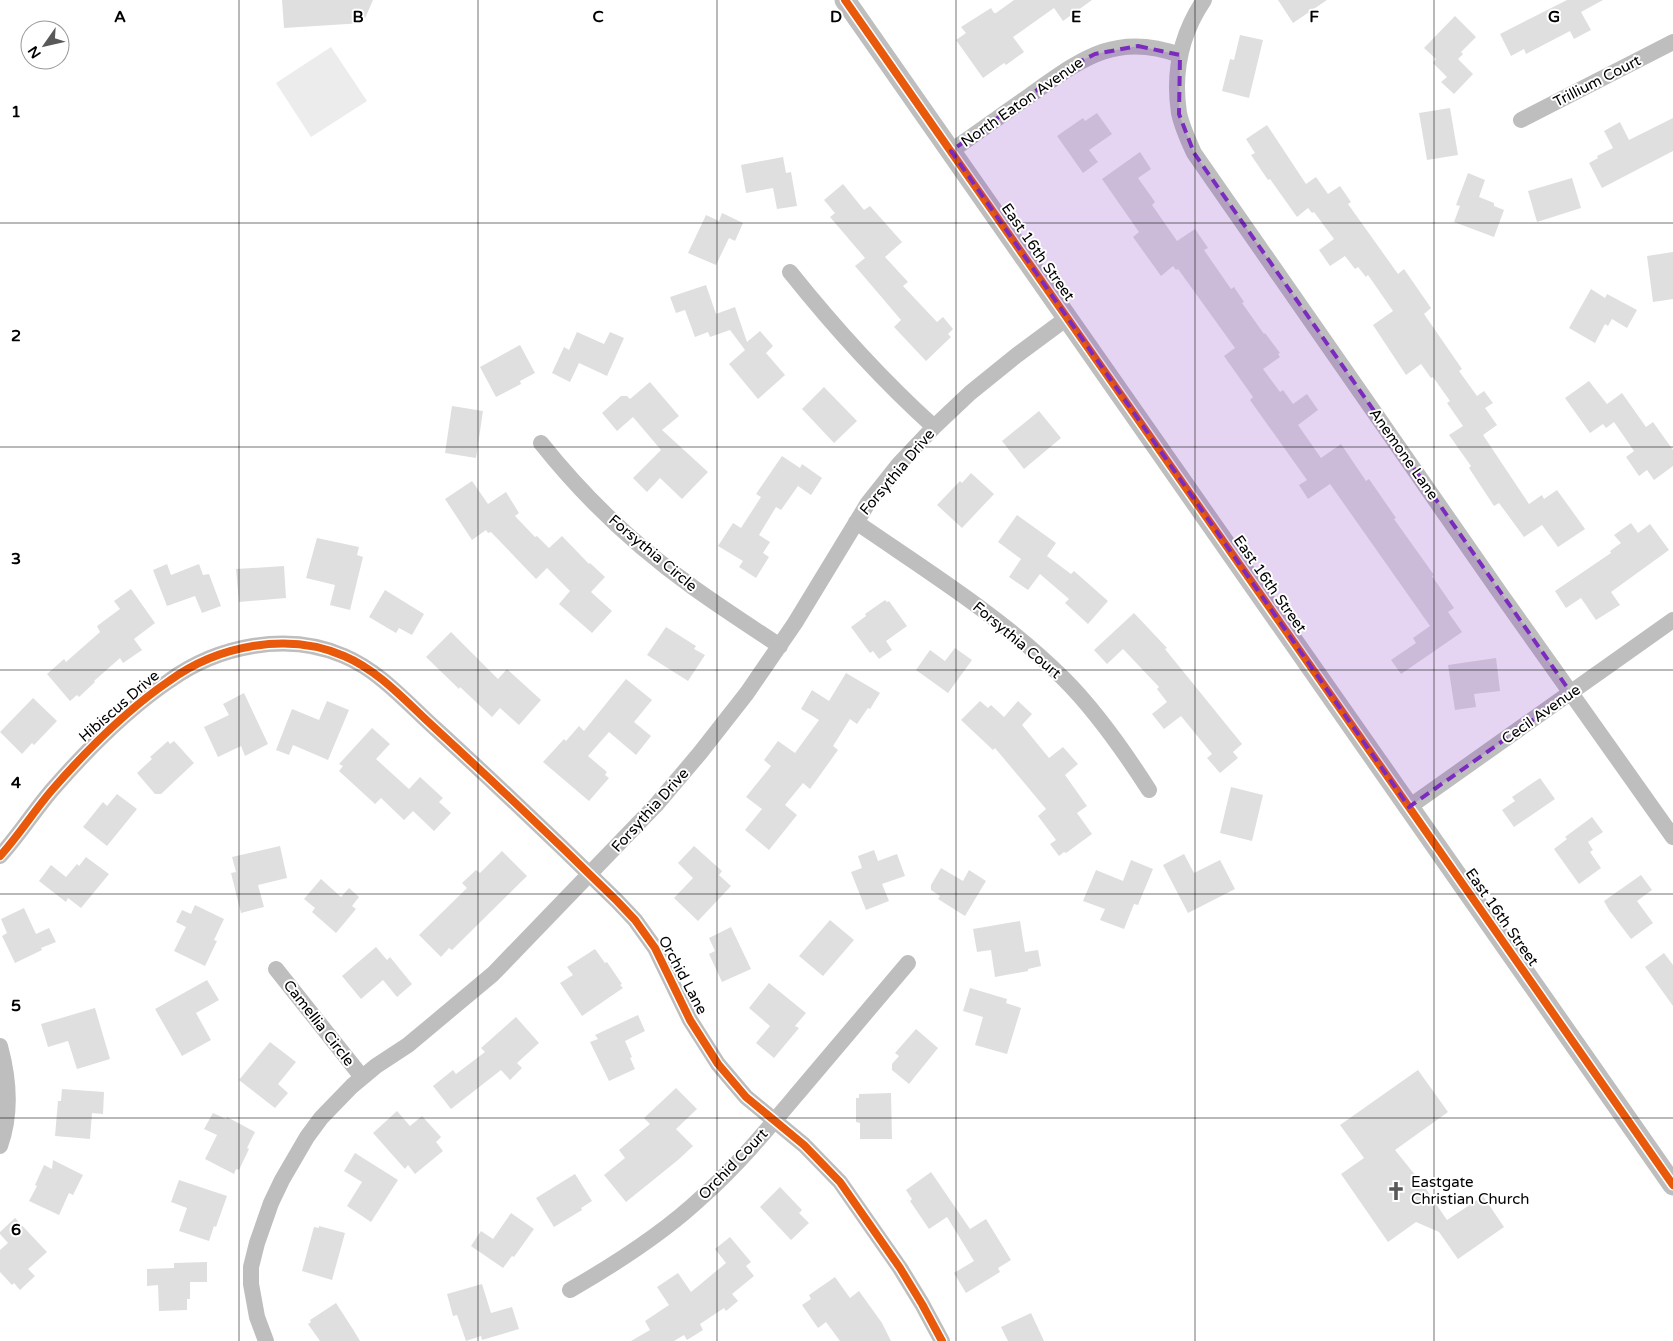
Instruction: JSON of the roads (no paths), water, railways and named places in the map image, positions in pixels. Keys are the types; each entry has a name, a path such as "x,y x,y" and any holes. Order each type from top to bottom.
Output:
{"street":[{"name":"East 16th Street","path":"845,0 1673,1185"},
{"path":"1180,55 1187,31 1204,0"},
{"name":"Trillium Court","path":"1521,120 1673,42"},
{"name":"North Eaton Avenue","path":"951,151 1071,66 1087,57 1112,49 1138,46 1155,48 1180,55"},
{"name":"Anemone Lane","path":"1180,55 1177,80 1179,114 1194,153 1570,693 1673,837"},
{"path":"790,272 862,356 903,398 934,426"},
{"name":"Forsythia Drive","path":"266,1341 257,1317 251,1284 251,1266 259,1234 271,1203 307,1137 321,1118 340,1096 390,1056 408,1045 493,974 656,805 700,754 747,694 813,594 868,503 889,477 934,426 990,376 1067,318"},
{"name":"Forsythia Circle","path":"541,443 592,500 647,552 714,603 780,646"},
{"name":"Forsythia Court","path":"856,522 975,604 1014,634 1063,679 1102,722 1149,790"},
{"name":"Cecil Avenue","path":"1409,807 1673,620"},
{"name":"Hibiscus Drive","path":"0,856 51,792 82,758 132,711 179,674 217,656 259,645 292,644 327,650"},
{"name":"Orchid Lane","path":"327,650 344,656 366,668 387,684 496,783 617,901 645,934 663,963 699,1035 718,1064 746,1097 817,1157 850,1196 900,1268 942,1341"},
{"name":"Orchid Court","path":"570,1290 629,1253 684,1213 720,1180 774,1122 908,963"},
{"name":"Camellia Circle","path":"276,969 362,1078"},
{"path":"0,1046 6,1070 9,1103 7,1120 0,1146"}],"place":[{"name":"Eastgate Christian Church","path":"1396,1191"}]}
